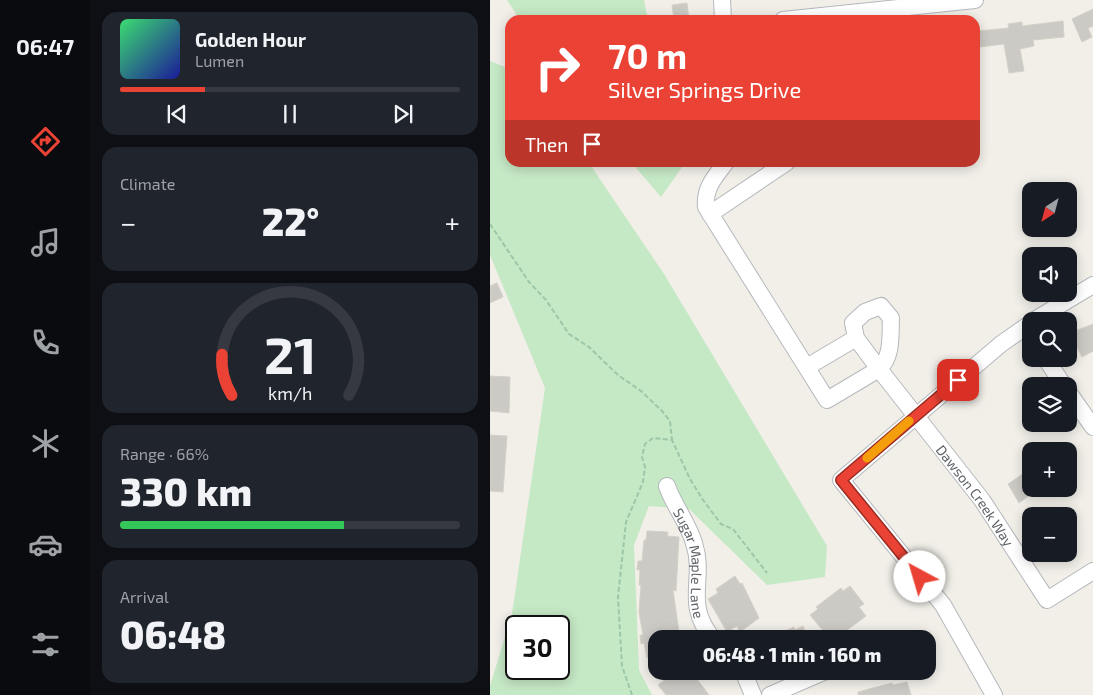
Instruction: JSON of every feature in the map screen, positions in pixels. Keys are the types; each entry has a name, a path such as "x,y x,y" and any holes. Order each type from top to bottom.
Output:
{"street":[{"path":"722,0 722,15"},
{"path":"831,15 975,0"},
{"path":"722,167 713,179 705,195 706,207 827,400 879,369 886,357 890,342 891,318 881,306 866,312 853,323 856,338 807,367"},
{"path":"710,214 780,167"},
{"path":"1052,312 1093,285"},
{"path":"994,695 942,605 841,480 1000,344 1022,332"},
{"name":"Dawson Creek Way","path":"856,338 982,500 1047,600 1093,571"},
{"path":"1077,404 1093,427"},
{"name":"Sugar Maple Lane","path":"667,486 674,504 694,542 698,562 696,607 706,630"},
{"path":"746,680 753,695"},
{"path":"770,695 805,680"}],"path":[{"path":"490,224 524,274 546,300 569,334 589,347 618,375 641,391 670,421 672,440 690,479 703,500 721,524 733,529 767,573"},
{"path":"632,695 622,666 618,597 626,522 643,482 645,467 642,457 644,444 653,438 672,440"}],"green space":[{"path":"507,0 644,0 647,15 517,15"},
{"path":"490,61 505,67 505,167 592,167 664,274 827,546 825,577 767,585 689,509 649,506 634,545 639,670 652,695 490,695 490,686 505,637 505,680 570,680 570,615 512,614 545,388 490,255"},
{"path":"635,167 682,167 661,197"}],"building":[{"path":"687,3 688,15 673,15 672,5"},
{"path":"1093,9 1093,26 1088,28 1092,37 1082,42 1072,19"},
{"path":"1063,21 1064,37 1033,40 1034,46 1020,49 1024,71 1009,73 1004,44 980,47 980,31 1009,28 1008,24 1022,22 1022,26"},
{"path":"497,283 503,297 490,303 490,286"},
{"path":"1093,324 1093,351 1082,357 1077,347 1077,330"},
{"path":"490,376 510,377 509,413 490,411"},
{"path":"490,435 507,436 503,492 490,491"},
{"path":"1022,474 1022,497 1027,497 1019,503 1008,484"},
{"path":"647,531 668,532 667,536 679,537 676,591 673,590 679,630 648,630 647,658 644,643 641,644 640,635 643,635 639,612 641,585 639,585 640,570 637,570 638,561 642,561 644,540 646,540"},
{"path":"735,576 740,584 742,583 759,618 743,630 739,630 737,626 730,630 726,630 708,599 718,593 716,589"},
{"path":"850,586 864,604 859,607 866,616 847,630 822,630 810,615 818,609 816,607 841,588 843,591"},
{"path":"803,626 805,630 795,630"},
{"path":"665,680 698,680 709,695 666,695 658,685"},
{"path":"907,682 911,695 858,695 858,692 892,683 893,685"}],"slow traffic":[{"path":"867,458 909,421"}],"route":[{"path":"920,577 841,480 958,380"}]}
